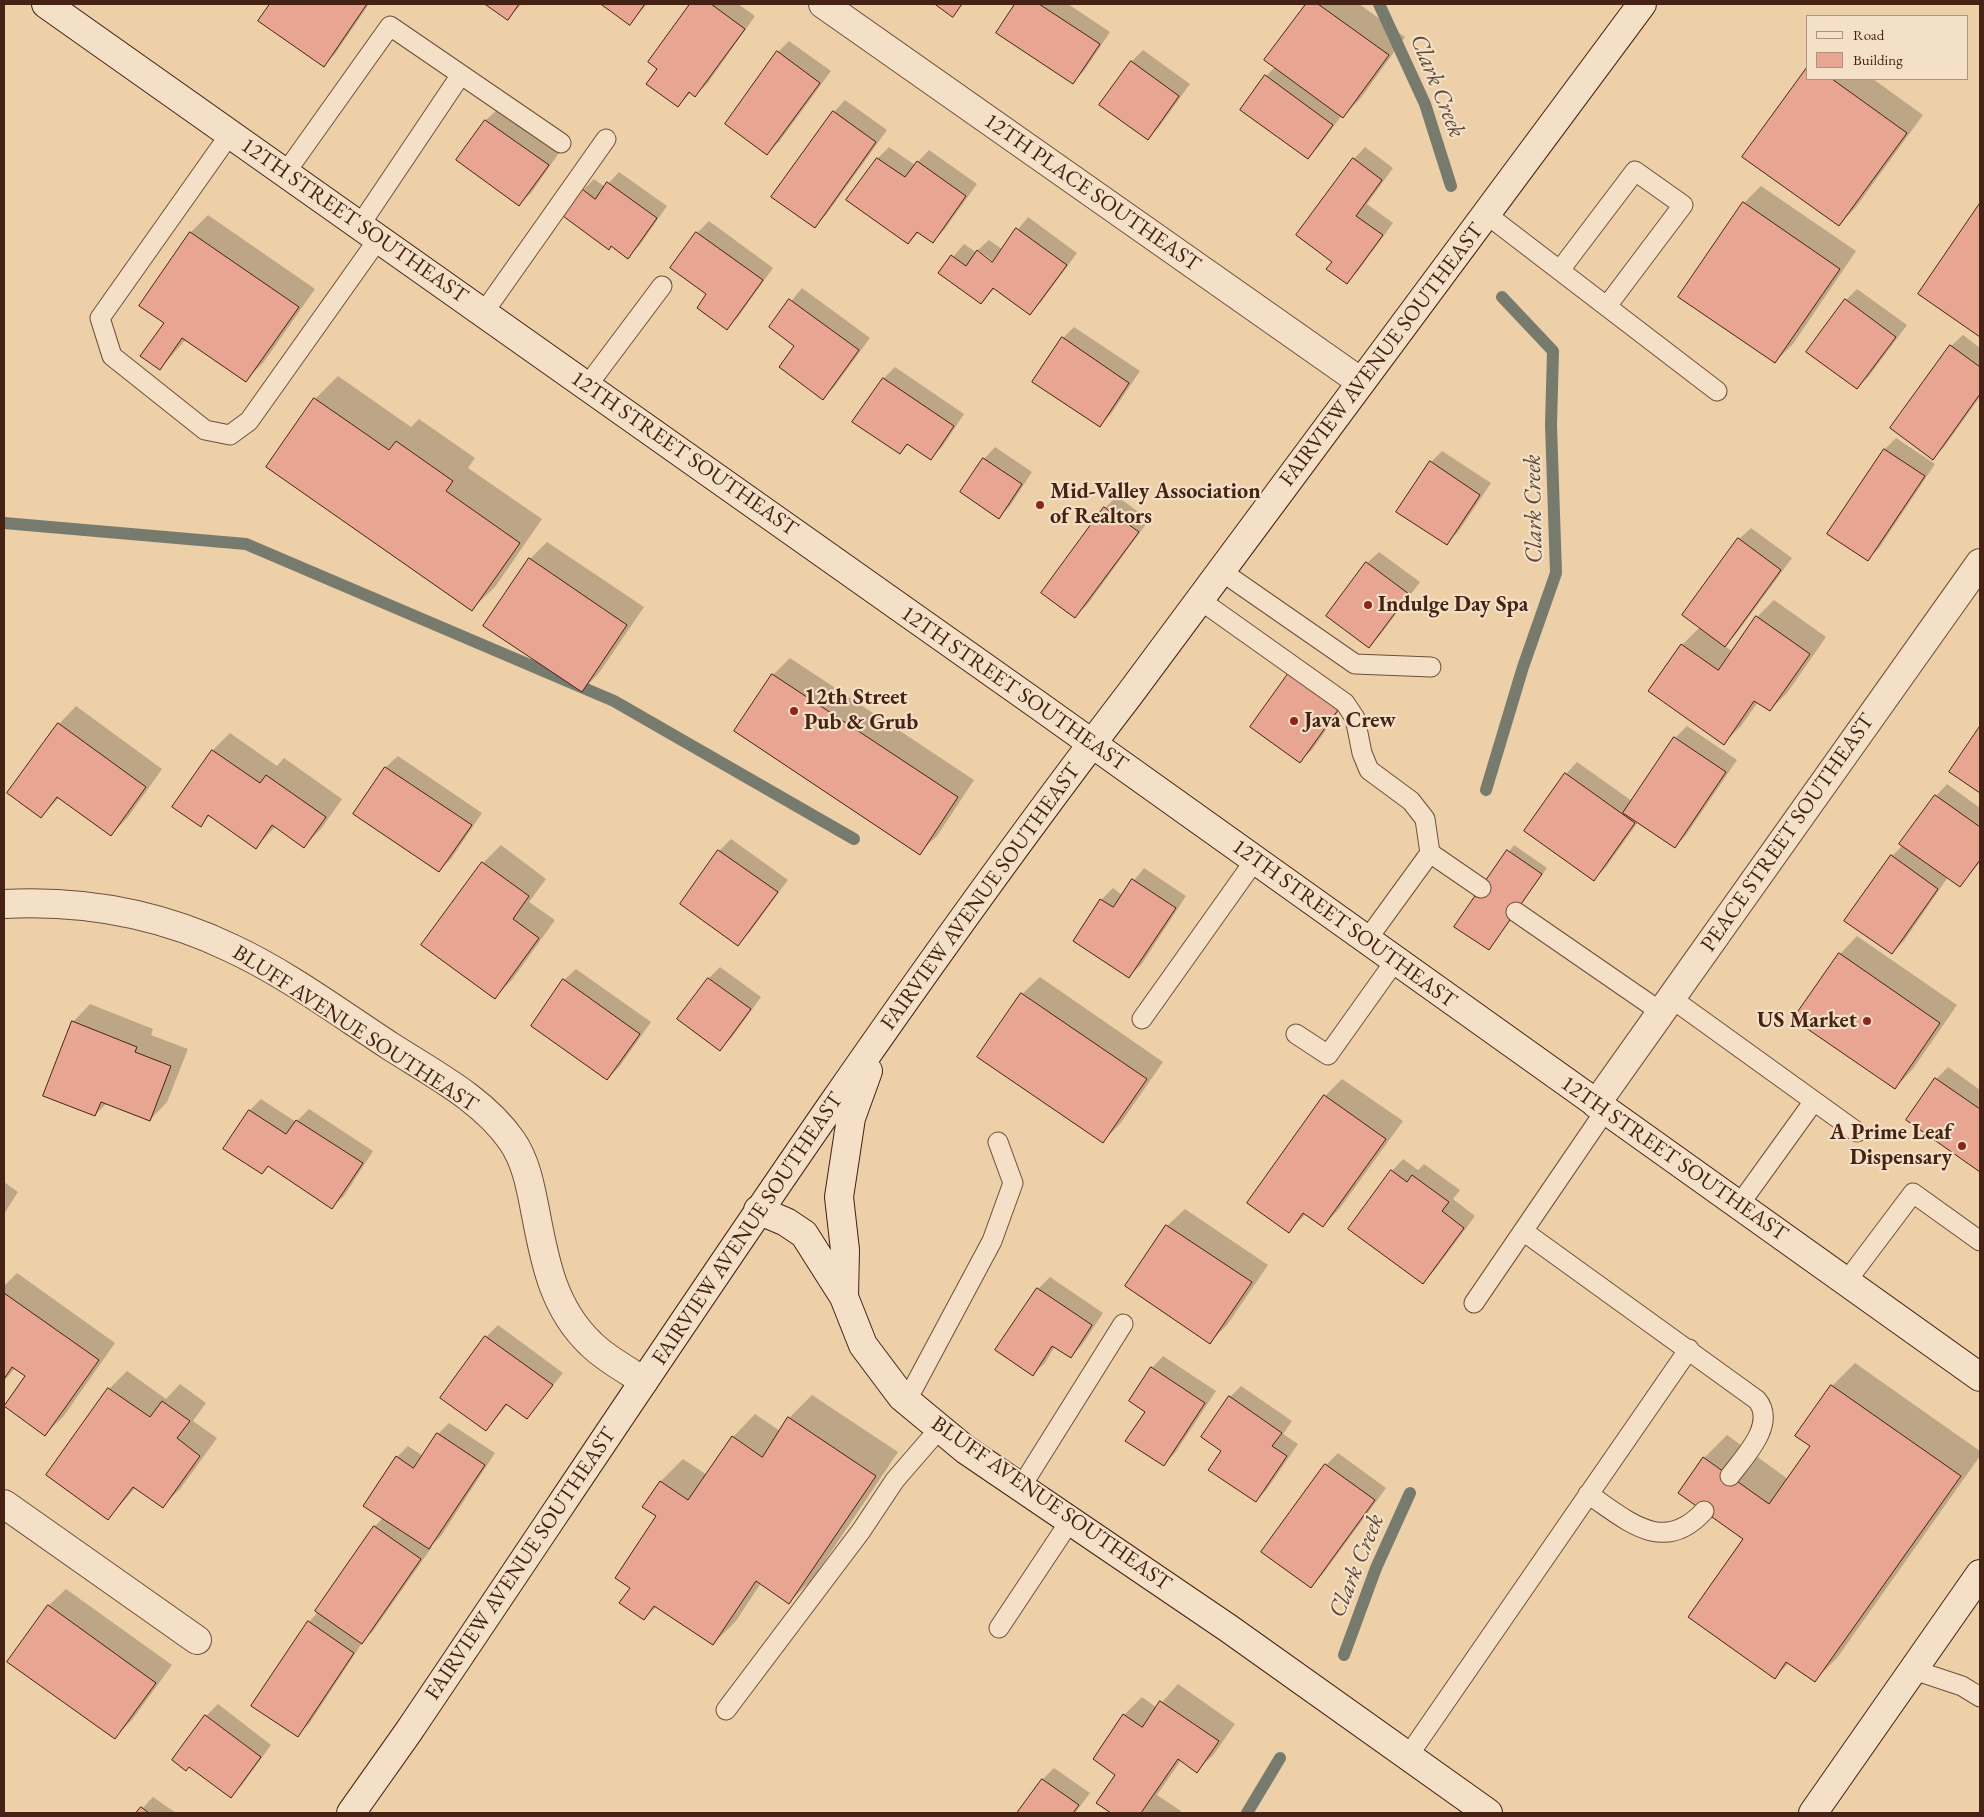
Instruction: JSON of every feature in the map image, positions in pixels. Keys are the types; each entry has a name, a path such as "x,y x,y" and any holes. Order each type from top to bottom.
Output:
{"main road":[{"name":"12TH STREET SOUTHEAST","path":"46,4 484,312 1980,1377"},
{"name":"12TH PLACE SOUTHEAST","path":"823,4 1361,382"},
{"name":"FAIRVIEW AVENUE SOUTHEAST","path":"351,1813 415,1723 758,1210 1054,792 1200,600 1642,4"},
{"name":"PEACE STREET SOUTHEAST","path":"1601,1108 1666,1005 1980,563"},
{"name":"BLUFF AVENUE SOUTHEAST","path":"4,904 38,902 116,910 186,929 232,948 282,976 454,1087 489,1116 512,1142 525,1166 546,1269 560,1302 576,1327 592,1345 644,1381"},
{"name":"BLUFF AVENUE SOUTHEAST","path":"880,1038 851,1118 839,1197 845,1250 844,1297 863,1345 907,1400 966,1450 1228,1628 1488,1813"},
{"path":"758,1210 786,1222 804,1234 844,1297"},
{"path":"4,1504 197,1640"},
{"path":"1813,1813 1978,1580"}],"lane":[{"path":"286,172 390,26 561,144"},
{"path":"230,134 100,318 112,356 205,430 230,435 249,421 369,232 460,76"},
{"path":"484,312 606,138"},
{"path":"1560,270 1635,171 1683,205 1607,306"},
{"path":"1486,214 1717,391"},
{"path":"588,386 662,286"},
{"path":"1221,571 1355,664 1431,667"},
{"path":"1200,600 1345,703 1355,718 1362,753 1369,770 1411,801 1425,819 1430,853 1366,941"},
{"path":"1430,853 1481,888"},
{"path":"1142,1019 1255,860"},
{"path":"1516,912 1666,1005 1814,1101 1857,1132"},
{"path":"1296,1034 1328,1055 1395,961"},
{"path":"1739,1205 1814,1101"},
{"path":"1474,1302 1523,1231 1601,1108"},
{"path":"907,1400 992,1240 1013,1183 998,1142"},
{"path":"1846,1282 1913,1193 1980,1240"},
{"path":"1523,1231 1689,1349 1757,1400 1763,1408 1764,1416 1756,1441 1730,1476"},
{"path":"1021,1488 1123,1324"},
{"path":"1408,1756 1689,1349"},
{"path":"726,1710 861,1531 895,1480 940,1428"},
{"path":"1588,1494 1652,1533 1677,1532 1693,1523 1704,1511"},
{"path":"999,1628 1070,1521"},
{"path":"1914,1670 1962,1686 1980,1697"}],"building":[{"path":"270,4 367,4 324,67 258,21"},
{"path":"485,4 519,4 508,20"},
{"path":"601,4 645,4 630,25"},
{"path":"690,4 711,4 745,29 695,97 689,92 678,107 646,84 657,69 648,62"},
{"path":"935,4 962,4 953,17"},
{"path":"1015,4 1039,4 1100,44 1073,84 996,33"},
{"path":"1306,4 1318,4 1389,55 1343,118 1264,60"},
{"path":"777,51 820,83 767,155 725,124"},
{"path":"1131,61 1179,96 1148,140 1099,105"},
{"path":"1806,69 1806,80 1833,80 1907,133 1839,226 1742,157"},
{"path":"1265,75 1333,125 1308,159 1240,110"},
{"path":"833,111 876,142 815,228 771,197"},
{"path":"485,120 549,165 519,206 456,160"},
{"path":"877,158 905,177 917,161 966,196 933,243 917,232 908,244 846,200"},
{"path":"1353,158 1382,180 1356,216 1383,235 1347,284 1326,269 1332,262 1296,235"},
{"path":"607,182 657,218 628,259 611,246 609,250 563,216 582,189 595,199"},
{"path":"1743,202 1840,269 1775,363 1678,297"},
{"path":"1980,203 1980,337 1918,294"},
{"path":"1016,228 1067,265 1030,315 993,288 981,304 938,273 951,255 966,266 977,250 992,262"},
{"path":"190,232 299,307 246,382 182,338 160,370 140,356 164,323 139,306"},
{"path":"696,232 763,280 727,330 697,308 706,294 670,268"},
{"path":"789,299 859,350 823,400 779,367 794,346 769,327"},
{"path":"1845,299 1896,337 1857,389 1806,352"},
{"path":"1062,337 1129,383 1100,427 1032,382"},
{"path":"1950,345 1980,367 1980,394 1933,460 1890,428"},
{"path":"883,378 954,426 931,460 907,444 900,454 852,422"},
{"path":"314,398 389,450 396,441 453,481 446,491 520,543 472,611 266,467"},
{"path":"1884,449 1925,476 1868,561 1827,534"},
{"path":"983,458 1022,484 999,519 960,492"},
{"path":"1430,461 1480,495 1447,545 1396,512"},
{"path":"1104,507 1139,532 1075,618 1041,593"},
{"path":"1738,538 1781,570 1725,647 1682,615"},
{"path":"529,558 627,625 582,692 483,626"},
{"name":"Indulge Day Spa","path":"1366,562 1409,594 1369,648 1326,616"},
{"path":"1756,616 1810,654 1770,711 1754,701 1724,745 1648,691 1681,644 1718,670"},
{"path":"772,674 958,797 920,855 734,731"},
{"path":"1288,674 1338,710 1300,763 1250,727"},
{"path":"58,723 146,787 111,836 57,797 41,818 7,793"},
{"path":"1980,726 1980,793 1949,772"},
{"path":"1674,737 1726,772 1675,848 1623,813"},
{"path":"212,750 260,783 266,775 326,817 304,848 272,825 256,849 208,815 201,827 172,807"},
{"path":"385,767 472,825 439,872 353,814"},
{"path":"1565,773 1635,823 1594,881 1524,831"},
{"path":"1935,795 1980,827 1980,860 1960,887 1899,844"},
{"path":"718,850 778,892 738,946 680,904"},
{"path":"1507,850 1542,874 1489,950 1454,927"},
{"path":"1891,855 1938,889 1892,954 1844,921"},
{"path":"482,862 529,896 513,919 539,938 495,999 421,945"},
{"path":"1132,879 1176,908 1129,978 1073,941 1100,899 1113,907"},
{"name":"US Market","path":"1839,953 1940,1023 1895,1089 1793,1019"},
{"path":"708,978 751,1009 720,1051 677,1019"},
{"path":"563,979 640,1034 607,1080 531,1026"},
{"path":"1021,993 1147,1079 1103,1143 977,1057"},
{"path":"72,1021 137,1047 135,1052 171,1066 150,1121 101,1102 95,1116 43,1096"},
{"name":"A Prime Leaf Dispensary","path":"1935,1078 1980,1109 1980,1172 1906,1120"},
{"path":"1324,1095 1386,1139 1323,1227 1303,1213 1289,1233 1247,1203"},
{"path":"249,1110 286,1134 296,1120 363,1163 332,1209 268,1166 262,1174 223,1149"},
{"path":"1391,1170 1407,1182 1412,1175 1449,1202 1442,1211 1464,1228 1423,1284 1348,1229"},
{"path":"1166,1225 1252,1282 1210,1344 1125,1286"},
{"path":"1037,1288 1092,1325 1071,1358 1052,1346 1033,1376 995,1350"},
{"path":"4,1293 99,1360 45,1436 4,1406 25,1376 12,1367 4,1379"},
{"path":"485,1336 553,1385 527,1419 506,1404 486,1431 440,1398"},
{"path":"1151,1367 1205,1403 1164,1466 1125,1441 1145,1412 1129,1401"},
{"path":"1831,1385 1961,1476 1815,1682 1786,1662 1775,1679 1688,1617 1743,1539 1678,1493 1703,1457 1769,1504 1810,1446 1795,1436"},
{"path":"108,1388 150,1417 162,1401 190,1421 177,1438 200,1456 163,1508 133,1487 108,1520 46,1475"},
{"path":"1229,1396 1282,1433 1272,1446 1287,1456 1256,1502 1208,1470 1221,1451 1201,1437"},
{"path":"788,1417 876,1476 789,1604 756,1581 713,1645 654,1606 644,1620 619,1603 630,1588 615,1578 656,1516 642,1507 660,1481 688,1500 732,1436 762,1457"},
{"path":"437,1433 485,1465 429,1549 363,1506 396,1456 413,1468"},
{"path":"1325,1464 1375,1500 1311,1588 1261,1552"},
{"path":"374,1526 421,1559 362,1644 315,1611"},
{"path":"48,1605 156,1683 115,1739 7,1662"},
{"path":"308,1621 354,1653 298,1737 251,1706"},
{"path":"1160,1701 1219,1741 1197,1773 1178,1759 1141,1813 1111,1813 1096,1803 1115,1775 1093,1759 1123,1714 1142,1727"},
{"path":"205,1715 261,1757 231,1798 189,1767 186,1771 172,1760"},
{"path":"1042,1779 1079,1805 1073,1813 1017,1813"},
{"path":"141,1807 149,1813 136,1813"}],"waterway":[{"name":"Clark Creek","path":"1379,4 1425,104 1451,186"},
{"name":"Clark Creek","path":"1486,790 1523,667 1556,573 1551,425 1553,351 1502,297"},
{"path":"4,523 246,544 614,701 854,839"},
{"name":"Clark Creek","path":"1344,1655 1376,1568 1410,1493"},
{"name":"Clark Creek","path":"1247,1813 1280,1758"}],"place":[{"name":"Mid-Valley Association of Realtors","path":"1040,505"},
{"name":"Indulge Day Spa","path":"1368,605"},
{"name":"12th Street Pub & Grub","path":"794,711"},
{"name":"Java Crew","path":"1294,721"},
{"name":"US Market","path":"1867,1021"},
{"name":"A Prime Leaf Dispensary","path":"1962,1146"}]}
